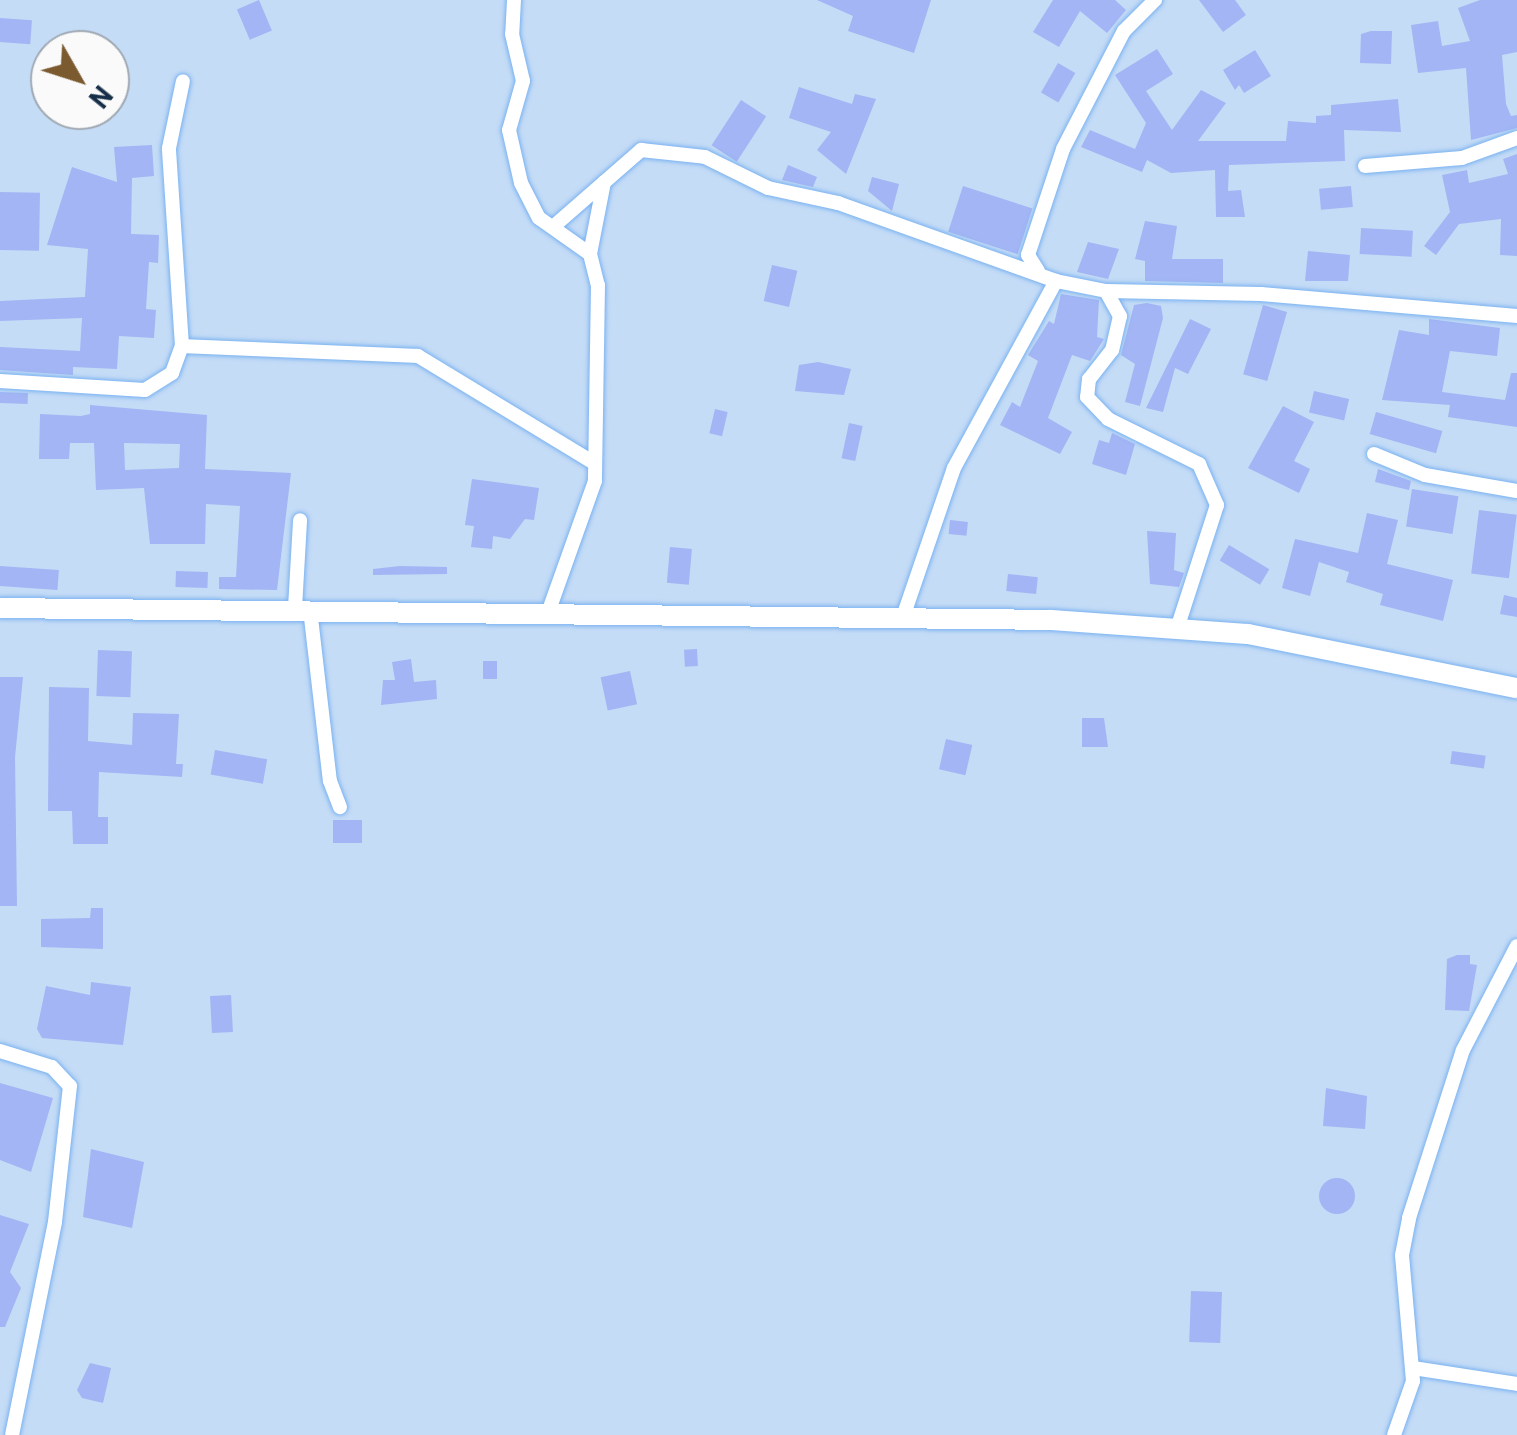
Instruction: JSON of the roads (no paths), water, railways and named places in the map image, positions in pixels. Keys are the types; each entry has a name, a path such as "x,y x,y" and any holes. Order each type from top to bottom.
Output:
{"main road":[{"path":"0,608 303,608 547,616 904,616 1177,629 1322,646 1517,688"}],"street":[{"path":"514,0 512,34 523,81 510,130 512,150 539,218 590,254"},
{"path":"1056,281 1028,262 1063,149 1124,32 1151,1"},
{"path":"0,381 145,390 172,373 182,346 169,148 182,81"},
{"path":"1366,166 1462,158 1517,138"},
{"path":"554,226 641,150 706,157 768,188 838,203 1056,281 1106,291 1261,294 1517,316"},
{"path":"547,616 590,509 600,337 590,254 604,181"},
{"path":"904,616 954,468 1056,281"},
{"path":"1106,291 1120,316 1112,350 1089,379 1087,398 1108,419 1199,464 1217,505 1177,629"},
{"path":"182,346 418,356 591,461"},
{"path":"1374,454 1425,474 1517,491"},
{"path":"300,520 303,608 330,780 340,807"},
{"path":"1394,1435 1413,1368 1402,1255 1409,1218 1463,1050 1517,946"},
{"path":"0,1051 52,1067 70,1086 55,1222 12,1435"},
{"path":"1413,1368 1517,1384"}]}
